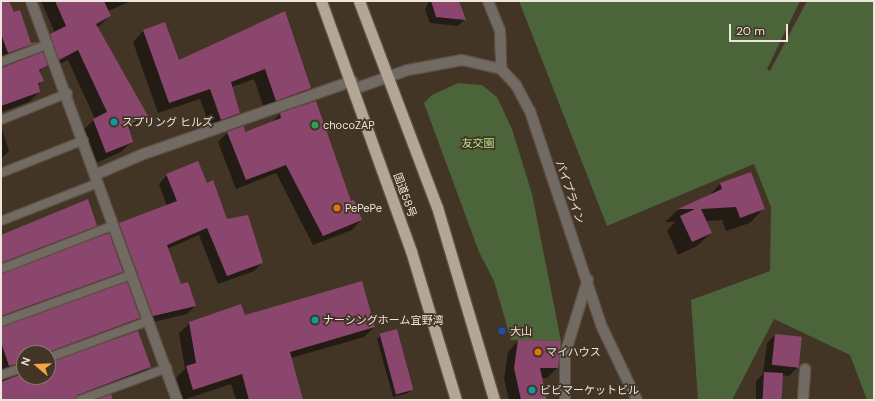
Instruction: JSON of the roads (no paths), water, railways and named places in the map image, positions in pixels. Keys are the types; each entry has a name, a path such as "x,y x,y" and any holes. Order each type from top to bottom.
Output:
{"highway":[{"name":"国道58号","path":"320,1 353,85 418,273 456,400"},
{"path":"359,1 462,283 494,400"}],"street":[{"path":"31,1 68,93 112,226 167,368 177,400"},
{"path":"97,179 142,155 353,85 462,60 501,69 500,31 488,1"},
{"name":"パイプライン","path":"501,69 516,85 530,111 588,279 601,325 637,400"},
{"path":"565,400 565,354 588,279"},
{"path":"803,400 805,370"}],"lane":[{"path":"1,62 49,44"},
{"path":"1,120 68,93"},
{"path":"1,173 84,140"},
{"path":"1,221 97,179"},
{"path":"1,269 112,226"},
{"path":"1,322 131,275"},
{"path":"56,355 148,321"},
{"path":"80,400 167,368"},
{"path":"1,375 16,370"}],"place":[{"name":"スプリング ヒルズ","path":"114,122"},
{"name":"chocoZAP","path":"315,125"},
{"name":"PePePe","path":"337,208"},
{"name":"ナーシングホーム宜野湾","path":"315,320"},
{"name":"大山","path":"502,331"},
{"name":"マイハウス","path":"538,352"},
{"name":"ビビマーケットビル","path":"532,390"}],"park label":[{"name":"友交園","path":"478,143"}]}
